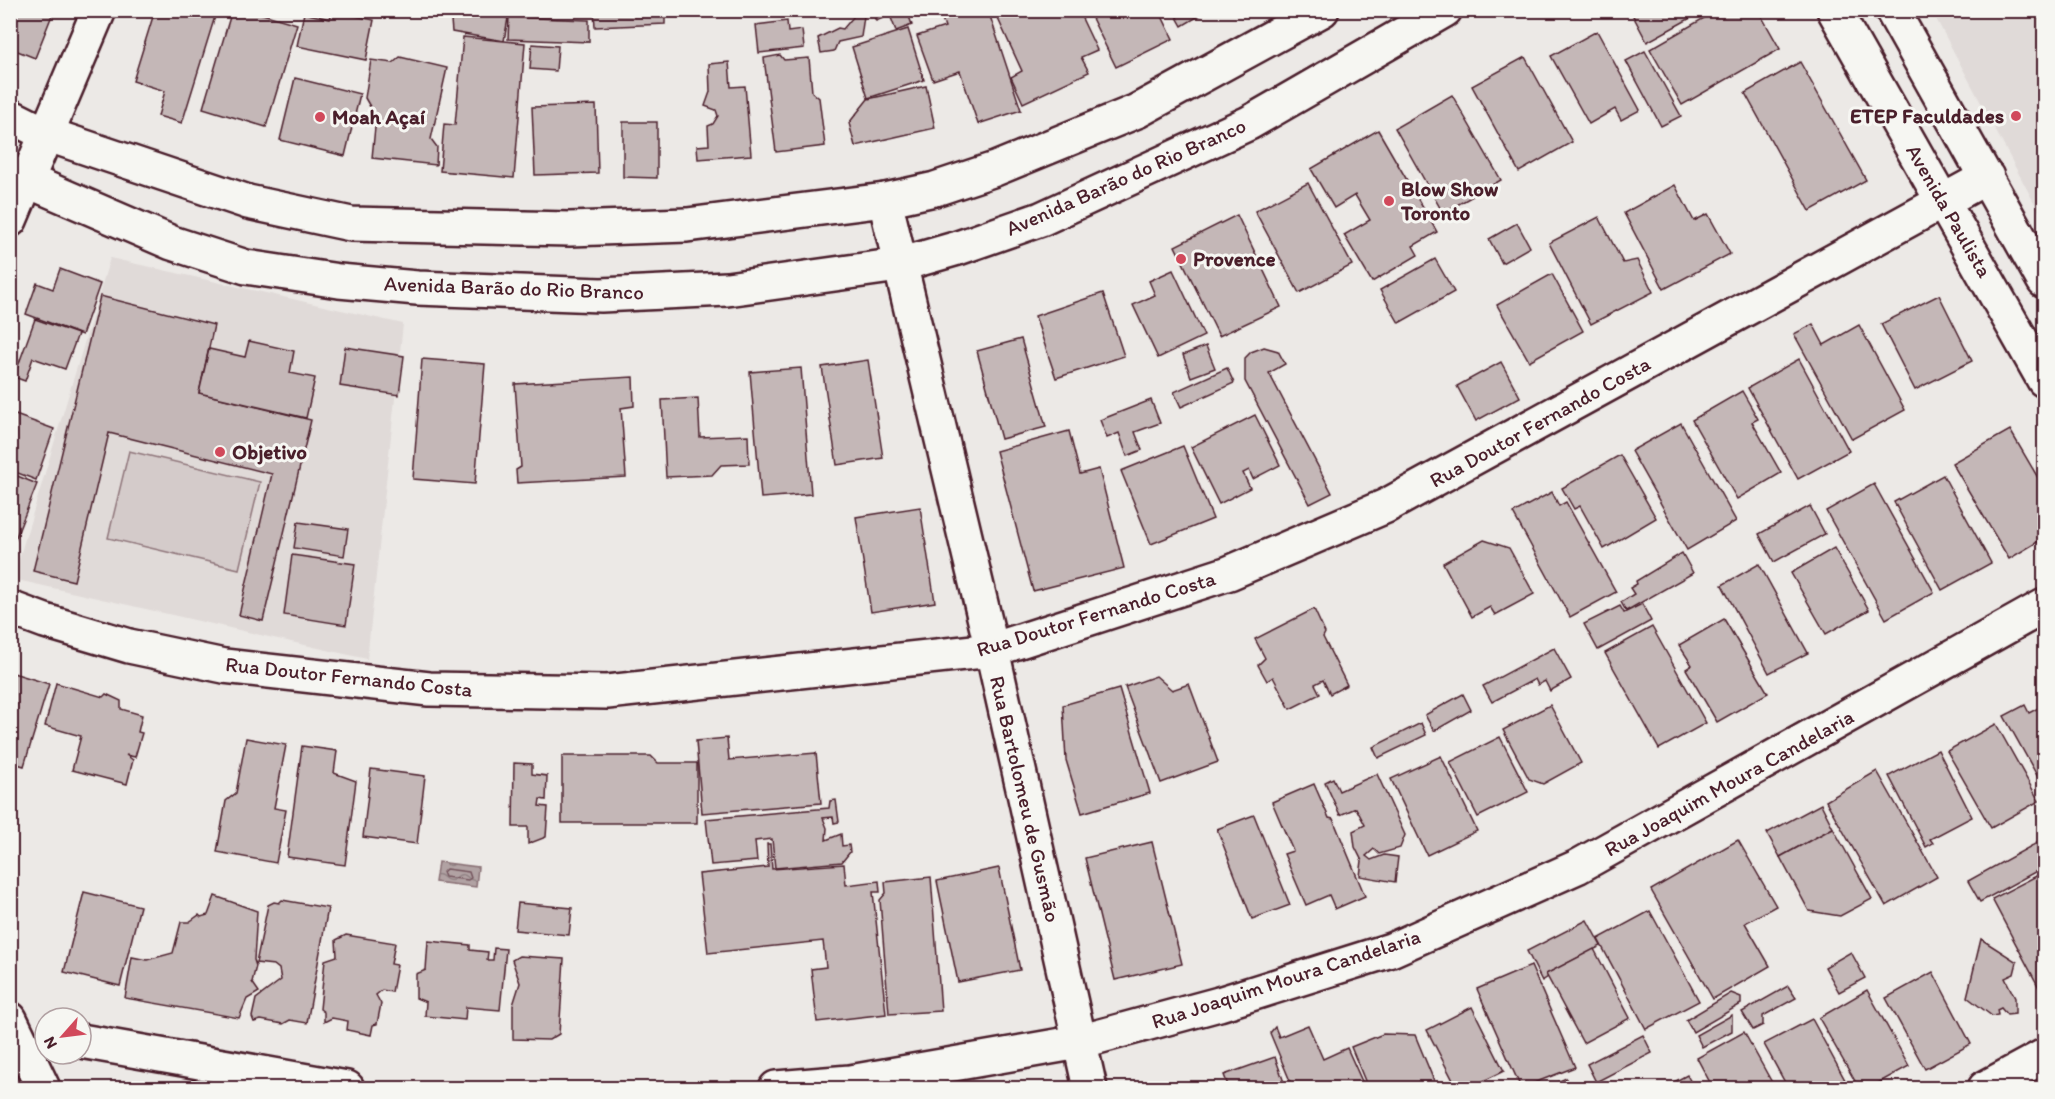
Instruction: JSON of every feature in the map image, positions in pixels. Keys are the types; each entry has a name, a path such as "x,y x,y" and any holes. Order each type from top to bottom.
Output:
{"street":[{"path":"10,219 18,177 46,134 99,10"},
{"path":"10,116 46,134 248,202 351,224 570,229 687,225 885,200 935,189 996,169 1137,111 1322,10"},
{"name":"Avenida Barão do Rio Branco","path":"18,177 172,243 246,267 339,281 417,288 601,295 727,289 899,265 1041,219 1132,179 1249,123 1445,10"},
{"name":"Avenida Paulista","path":"1834,10 2044,380"},
{"path":"1892,10 2044,281"},
{"name":"Rua Doutor Fernando Costa","path":"10,608 129,646 224,666 429,689 607,692 992,650 1229,573 1386,506 1987,177"},
{"name":"Rua Bartolomeu de Gusmão","path":"885,200 992,650 1090,1089"},
{"name":"Rua Joaquim Moura Candelaria","path":"776,1089 850,1082 1079,1041 1220,1004 1391,950 1577,867 2044,606"},
{"path":"21,1028 43,1089"},
{"path":"93,1043 347,1089"},
{"path":"1985,1089 2044,1056"}],"shaded area":[{"name":"ETEP Faculdades","path":"1932,11 2044,11 2044,221"},
{"name":"Objetivo","path":"110,258 403,324 367,659 13,579"},
{"path":"129,451 260,482 239,569 108,538"}],"water":[{"path":"438,862 478,867 476,887 435,882"}],"building":[{"path":"10,10 54,10 35,58 10,48"},
{"path":"155,10 217,10 182,123 158,116 165,91 133,81"},
{"path":"232,10 249,10 297,24 266,127 203,108"},
{"path":"437,10 466,10 508,18 504,41 452,32 451,20 436,17"},
{"path":"594,10 665,10 665,24 595,27"},
{"path":"907,10 912,25 896,31 890,15 876,21 872,12"},
{"path":"939,10 988,10 1021,110 978,124 960,71 933,80 917,36 945,27"},
{"path":"994,10 1078,10 1097,50 1081,57 1089,72 1023,103 1011,77 1022,71"},
{"path":"1088,10 1159,10 1173,39 1116,67"},
{"path":"1173,10 1209,10 1182,26"},
{"path":"1630,10 1705,10 1647,42"},
{"path":"1718,10 1758,10 1780,49 1682,105 1650,49"},
{"path":"332,11 374,20 366,60 297,46 304,13 330,19"},
{"path":"854,16 864,16 861,37 838,42 834,51 821,53 818,38 838,28 843,29"},
{"path":"509,17 589,20 589,42 508,39"},
{"path":"787,21 788,32 802,30 804,48 759,53 756,25"},
{"path":"908,29 924,80 868,98 852,47"},
{"path":"1597,31 1640,110 1621,120 1615,109 1589,124 1551,56"},
{"path":"463,37 525,43 514,178 440,171 444,124 455,125"},
{"path":"532,44 558,46 556,71 530,69"},
{"path":"1645,51 1681,116 1661,126 1626,61"},
{"path":"780,55 784,60 809,58 812,92 819,98 825,146 776,152 764,58"},
{"path":"400,57 447,68 431,139 437,147 436,165 372,158 376,117 365,98 371,60 393,63"},
{"path":"1525,57 1572,142 1519,172 1472,86"},
{"path":"729,62 731,87 745,86 751,155 698,159 697,146 709,145 708,126 713,124 718,116 716,110 705,106 710,92 709,64"},
{"path":"1800,62 1866,180 1810,211 1745,93"},
{"name":"Moah Açaí","path":"295,78 360,94 345,156 280,140"},
{"path":"926,86 935,128 855,146 849,123 868,99"},
{"path":"1452,95 1501,180 1443,213 1395,128"},
{"path":"596,105 598,173 535,175 532,107"},
{"path":"623,122 657,122 657,178 623,177"},
{"name":"Blow Show Toronto","path":"1378,130 1437,232 1413,246 1418,255 1372,282 1344,235 1370,220 1355,195 1334,208 1311,169"},
{"path":"1308,183 1352,265 1299,293 1255,211"},
{"path":"1675,185 1694,221 1708,214 1730,254 1664,289 1624,213"},
{"path":"1237,215 1281,307 1219,336 1175,246"},
{"path":"1599,217 1623,263 1637,260 1653,292 1591,324 1549,243"},
{"path":"1517,223 1530,247 1502,263 1489,239"},
{"path":"1435,259 1454,292 1399,323 1380,290"},
{"path":"60,269 100,284 82,335 26,314 37,283 53,289"},
{"path":"1173,270 1204,336 1158,358 1133,305 1155,295 1149,281"},
{"path":"1552,274 1583,331 1529,361 1497,305"},
{"path":"1103,293 1124,356 1056,378 1035,316"},
{"path":"1939,295 1972,361 1915,390 1881,324"},
{"path":"100,296 214,325 199,393 311,420 263,621 239,615 272,474 109,433 74,581 33,571"},
{"path":"35,319 78,334 65,369 33,358 25,381 14,377"},
{"path":"1813,324 1824,345 1859,325 1905,410 1852,439 1794,334"},
{"path":"1021,339 1046,427 1001,439 977,351"},
{"path":"249,341 294,351 290,373 315,378 306,418 199,393 209,349 245,357"},
{"path":"1206,346 1215,368 1191,377 1183,355"},
{"path":"345,347 404,356 399,395 340,386"},
{"path":"1264,347 1278,351 1285,364 1269,373 1332,493 1310,504 1245,381 1245,358 1251,352"},
{"path":"422,359 485,364 475,484 413,479"},
{"path":"1799,359 1849,451 1798,479 1748,388"},
{"path":"868,360 883,458 837,465 822,367"},
{"path":"1501,362 1520,397 1476,421 1457,386"},
{"path":"801,368 811,494 761,498 750,372"},
{"path":"1227,368 1234,383 1181,407 1174,392"},
{"path":"633,377 634,406 621,408 626,477 517,483 516,470 521,467 515,384"},
{"path":"1742,391 1758,419 1752,422 1781,473 1737,499 1692,420"},
{"path":"698,398 700,437 748,435 749,464 721,465 712,475 666,477 662,400"},
{"path":"1151,400 1160,423 1135,432 1142,450 1127,456 1119,433 1107,438 1100,420"},
{"path":"10,413 54,429 36,480 10,470"},
{"path":"1255,415 1280,465 1253,479 1249,470 1243,473 1250,488 1219,504 1191,447"},
{"path":"1681,423 1736,521 1687,550 1631,451"},
{"path":"2010,430 2044,488 2044,538 2009,559 1952,463"},
{"path":"1069,431 1080,474 1099,469 1124,568 1033,591 996,451"},
{"path":"1183,446 1213,519 1151,544 1121,471"},
{"path":"1620,455 1656,518 1604,549 1580,506 1574,509 1562,488"},
{"path":"10,473 37,484 12,547 10,546"},
{"path":"1943,475 1991,563 1942,590 1894,502"},
{"path":"1874,484 1934,592 1886,619 1826,511"},
{"path":"1552,492 1559,506 1566,502 1616,592 1570,617 1513,513"},
{"path":"1810,506 1825,534 1774,562 1759,534"},
{"path":"920,507 935,602 871,612 856,517"},
{"path":"298,522 348,529 344,556 294,548"},
{"path":"1484,540 1509,548 1534,594 1495,615 1490,607 1472,617 1443,563"},
{"path":"1834,548 1869,610 1826,634 1791,573"},
{"path":"1682,553 1693,573 1626,611 1621,602 1634,594 1630,588 1637,584 1636,581"},
{"path":"292,555 355,564 346,625 284,615"},
{"path":"1759,564 1808,653 1769,673 1722,585"},
{"path":"1642,604 1651,621 1598,650 1584,624 1620,606 1624,613"},
{"path":"1314,609 1325,633 1323,637 1347,685 1330,694 1323,680 1315,684 1320,694 1290,709 1273,677 1267,681 1258,665 1265,658 1255,639"},
{"path":"1724,619 1768,693 1717,722 1686,669 1692,665 1679,645"},
{"path":"1652,627 1706,723 1659,749 1605,653"},
{"path":"1554,648 1571,679 1550,691 1545,681 1538,685 1535,679 1492,702 1483,686"},
{"path":"10,672 49,684 24,766 10,762"},
{"path":"1156,676 1172,690 1189,684 1218,762 1161,783 1125,687"},
{"path":"56,683 103,697 106,694 121,701 121,709 142,715 138,732 142,733 135,757 126,755 133,760 127,784 72,770 81,736 45,726"},
{"path":"1119,689 1150,793 1082,813 1066,760 1063,705"},
{"path":"1463,694 1471,710 1434,731 1425,715"},
{"path":"1550,705 1581,763 1543,784 1529,779 1503,730"},
{"path":"2025,705 2029,713 2044,705 2044,788 2004,716"},
{"path":"1421,723 1426,735 1378,758 1373,747"},
{"path":"1996,724 2039,801 1991,828 1947,751"},
{"path":"1500,737 1528,792 1478,817 1450,762"},
{"path":"246,738 286,745 274,808 286,810 276,863 217,852 226,801 236,793"},
{"path":"727,738 729,760 816,753 821,803 702,813 696,741"},
{"path":"302,746 337,751 334,773 356,781 345,865 287,857"},
{"path":"1938,750 1972,817 1930,839 1933,843 1926,847 1889,776"},
{"path":"562,756 651,756 658,763 697,763 697,823 562,823"},
{"path":"1441,756 1477,831 1427,855 1391,779"},
{"path":"514,763 532,764 532,774 547,776 546,800 540,799 539,806 548,807 546,837 528,844 528,827 513,827"},
{"path":"371,769 425,776 417,844 363,837"},
{"path":"1877,771 1937,877 1886,906 1826,801"},
{"path":"1377,774 1405,835 1400,848 1379,854 1374,849 1366,856 1371,860 1384,855 1398,857 1395,882 1360,876 1362,861 1355,847 1353,831 1365,825 1356,808 1340,815 1325,782 1333,778 1339,791"},
{"path":"1314,784 1329,818 1333,819 1365,896 1335,909 1329,895 1306,905 1284,854 1293,851 1272,802"},
{"path":"836,800 839,822 834,823 833,817 823,818 827,828 826,840 841,834 842,846 849,845 850,852 842,862 775,868 772,839 755,841 757,861 711,865 706,819 829,808 830,801"},
{"path":"1821,804 1833,828 1780,857 1767,833"},
{"path":"1254,815 1290,905 1252,919 1217,829"},
{"path":"1833,828 1872,899 1840,916 1809,911 1780,857"},
{"path":"2044,839 2044,867 1980,902 1968,881"},
{"path":"1738,840 1776,906 1745,923 1770,966 1713,999 1651,890"},
{"path":"1152,842 1182,964 1115,980 1085,858"},
{"path":"767,844 770,844 772,869 844,864 846,885 879,881 880,892 873,892 886,1014 817,1022 811,969 826,967 823,941 708,953 699,874 768,867"},
{"path":"999,868 1020,970 958,982 937,881"},
{"path":"2044,872 2044,997 1992,899"},
{"path":"931,877 941,1011 889,1014 880,900 886,893 885,882"},
{"path":"84,892 140,906 120,986 64,972"},
{"path":"215,896 257,911 254,960 256,966 252,982 259,992 247,999 239,1018 125,998 132,957 147,960 173,953 181,922 189,922 199,915 201,917 208,915"},
{"path":"282,900 328,908 307,1023 290,1020 283,1024 261,1020 254,1022 252,1017 256,999 281,980 279,969 274,965 256,963 268,905 274,902 279,903"},
{"path":"518,903 572,908 569,935 515,930"},
{"path":"1650,911 1699,1001 1646,1029 1598,939"},
{"path":"1587,920 1601,946 1546,974 1548,977 1542,981 1527,951"},
{"path":"346,935 395,943 391,964 397,965 392,992 382,990 376,995 381,1004 377,1024 373,1025 371,1035 347,1030 348,1021 332,1018 324,1022 324,1012 320,1009 325,960 337,956 336,940"},
{"path":"1981,939 2017,962 2014,974 2005,978 2015,998 2015,1014 2007,1015 2001,1008 1997,1010 1998,1015 1992,1016 1967,997"},
{"path":"428,941 470,945 470,950 488,952 487,960 493,960 494,948 506,949 500,1010 466,1007 465,1020 425,1016 426,1002 416,998 416,974 426,970"},
{"path":"1594,949 1630,1018 1583,1043 1546,974"},
{"path":"1851,952 1865,978 1839,992 1825,967"},
{"path":"519,956 564,959 559,1034 549,1040 513,1039 513,1005 520,983 512,960"},
{"path":"1531,966 1575,1067 1521,1088 1477,989"},
{"path":"1933,972 1971,1044 1925,1069 1886,998"},
{"path":"1788,986 1796,998 1763,1016 1763,1025 1753,1030 1742,1012"},
{"path":"1867,990 1909,1066 1869,1088 1859,1088 1819,1018"},
{"path":"1731,993 1741,997 1741,1004 1693,1032 1686,1020"},
{"path":"1472,1007 1504,1071 1469,1088 1457,1088 1427,1030"},
{"path":"1732,1015 1732,1031 1702,1047 1696,1035"},
{"path":"1812,1019 1845,1080 1830,1088 1788,1088 1764,1044"},
{"path":"1308,1025 1323,1059 1347,1048 1365,1088 1293,1088 1270,1033 1275,1027 1279,1037"},
{"path":"1744,1032 1775,1088 1713,1088 1697,1058"},
{"path":"1383,1034 1415,1035 1437,1088 1368,1088 1351,1047"},
{"path":"1643,1035 1652,1053 1596,1082 1587,1064"},
{"path":"1275,1057 1286,1088 1229,1088 1224,1075"},
{"path":"1687,1075 1694,1088 1663,1088"},
{"path":"1566,1078 1565,1088 1545,1088"}],"place":[{"name":"ETEP Faculdades","path":"2016,116"},
{"name":"Moah Açaí","path":"320,117"},
{"name":"Blow Show Toronto","path":"1389,201"},
{"name":"Provence","path":"1181,259"},
{"name":"Objetivo","path":"220,452"}]}
